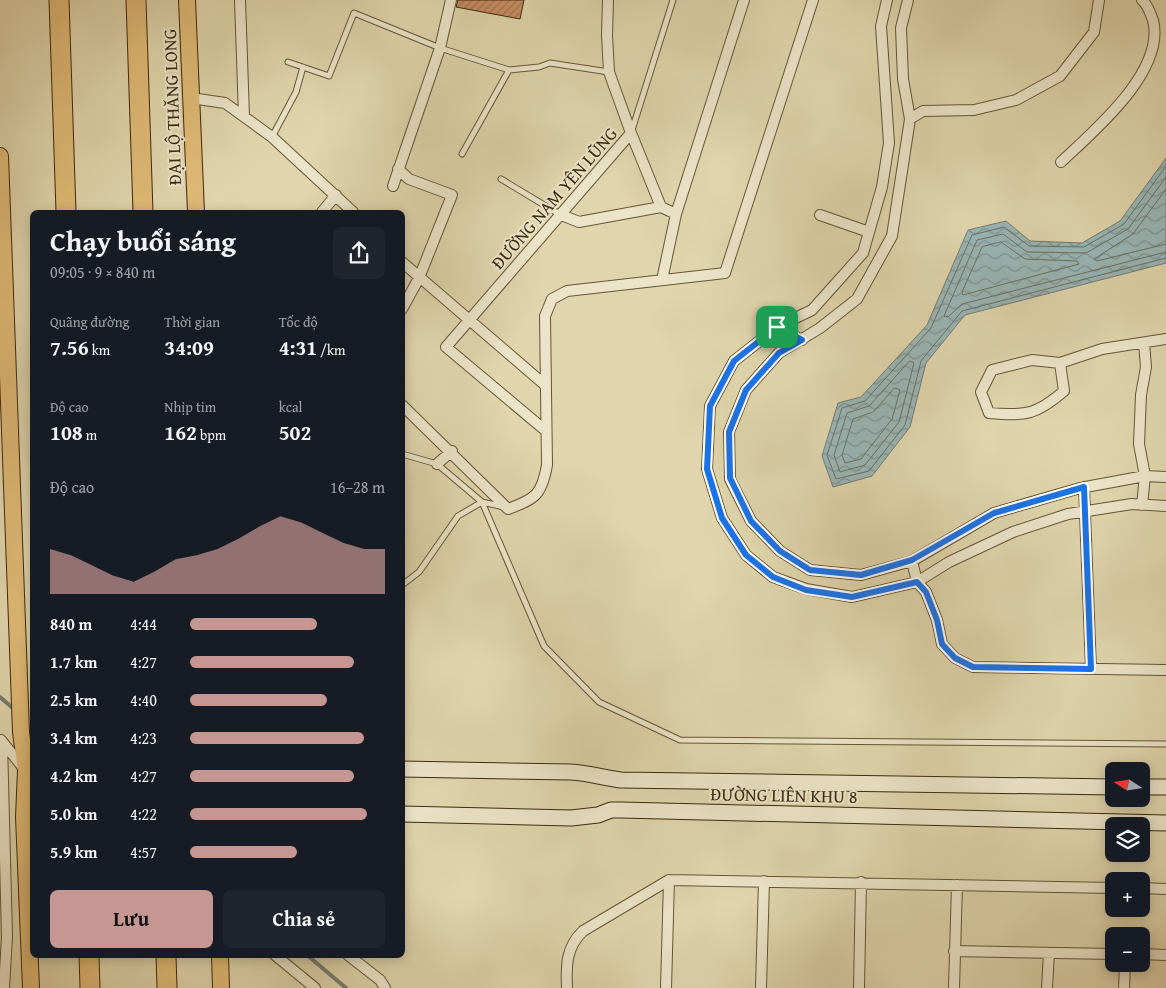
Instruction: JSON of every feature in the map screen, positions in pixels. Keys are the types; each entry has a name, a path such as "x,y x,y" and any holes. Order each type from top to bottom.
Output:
{"highway":[{"path":"59,0 66,210"},
{"path":"136,0 142,210"},
{"path":"89,958 90,988"},
{"path":"166,958 167,988"}],"main road":[{"name":"ĐẠI LỘ THĂNG LONG","path":"187,0 191,98 200,209"},
{"path":"0,156 3,298 21,732 26,770 24,817 31,988"},
{"path":"220,958 221,988"}],"street":[{"path":"240,0 244,116"},
{"path":"393,186 440,48 452,0"},
{"name":"ĐƯỜNG NAM YÊN LŨNG","path":"546,431 446,347 631,133 609,72 608,0"},
{"path":"662,280 676,214 744,0"},
{"path":"405,408 452,451 508,510 530,501 543,487 547,465 545,316 552,298 567,291 725,273 813,0"},
{"path":"887,0 881,26 889,143 882,187 869,232 862,253 812,310 777,327 734,361 710,406 707,469 722,518 746,555 773,577 806,590 852,597 917,582 949,562 1013,532 1068,514 1132,504 1166,506"},
{"path":"908,0 901,28 903,79 910,119 892,236 857,299 820,328 779,353 746,390 729,432 730,478 751,521 780,551 810,570 861,575 912,560 994,513 1084,487 1145,476 1166,478"},
{"path":"910,119 923,111 974,110 1016,100 1060,76 1094,32 1099,0"},
{"path":"1061,162 1133,94 1152,64 1157,28 1146,4 1142,0"},
{"path":"191,98 225,102 272,138 351,210"},
{"path":"631,133 660,206"},
{"path":"398,169 409,180 452,195 419,278 405,303"},
{"path":"324,210 336,195"},
{"path":"559,214 579,222 660,206 676,214"},
{"path":"820,216 869,232"},
{"path":"405,265 545,385"},
{"path":"777,327 802,340"},
{"path":"1060,363 1064,391 1044,408 1018,415 989,413 982,392 992,370 1032,360 1060,363 1102,349 1166,339"},
{"path":"1142,505 1145,476 1139,444 1141,396 1146,367 1144,343"},
{"path":"436,464 452,451"},
{"path":"1084,487 1091,669"},
{"path":"912,560 917,582 926,592 937,620 942,644 955,658 973,667 1166,670"},
{"path":"1,741 26,770"},
{"path":"1,741 7,937 4,988"},
{"name":"ĐƯỜNG LIÊN KHU 8","path":"405,769 571,772 631,780 1105,787"},
{"path":"1150,787 1166,787"},
{"name":"ĐƯỜNG LIÊN KHU 8","path":"405,814 570,818 598,815 611,810 621,810 1166,823"},
{"path":"666,988 669,880"},
{"path":"567,988 566,963 572,941 582,931 669,880 1105,888"},
{"path":"761,988 764,881"},
{"path":"859,988 861,882"},
{"path":"954,988 957,885"},
{"path":"1150,888 1166,889"},
{"path":"954,951 1105,954"},
{"path":"1047,988 1049,952"},
{"path":"1150,954 1166,954"},
{"path":"279,958 315,988"},
{"path":"352,958 380,980 385,988"},
{"path":"1124,988 1125,972"}],"lane":[{"path":"631,133 673,0"},
{"path":"288,62 328,76 354,14 440,48 509,70 539,68 550,63 609,72"},
{"path":"272,138 296,92 303,67"},
{"path":"462,154 509,70"},
{"path":"501,179 559,214"},
{"path":"405,455 436,464 482,502 508,510"},
{"path":"405,583 419,572 458,516 482,502"},
{"path":"482,502 544,646 599,702 680,740 1166,744"}],"water":[{"path":"1166,158 1166,263 965,315 926,363 910,427 872,476 833,487 822,456 838,403 861,397 927,325 968,230 1006,221 1030,241 1082,243 1120,221"}],"building":[{"path":"458,0 524,0 520,19 456,7"}],"waterway":[{"path":"0,697 15,710"},
{"path":"311,958 346,988"}],"route":[{"path":"777,327 802,340 779,353 746,390 729,432 730,478 751,521 780,551 810,570 861,575 912,560 994,513 1084,487 1091,669 973,667 955,658 942,644 937,620 926,592 917,582 852,597 806,590 773,577 746,555 722,518 707,469 710,406 734,361 777,327"}]}
